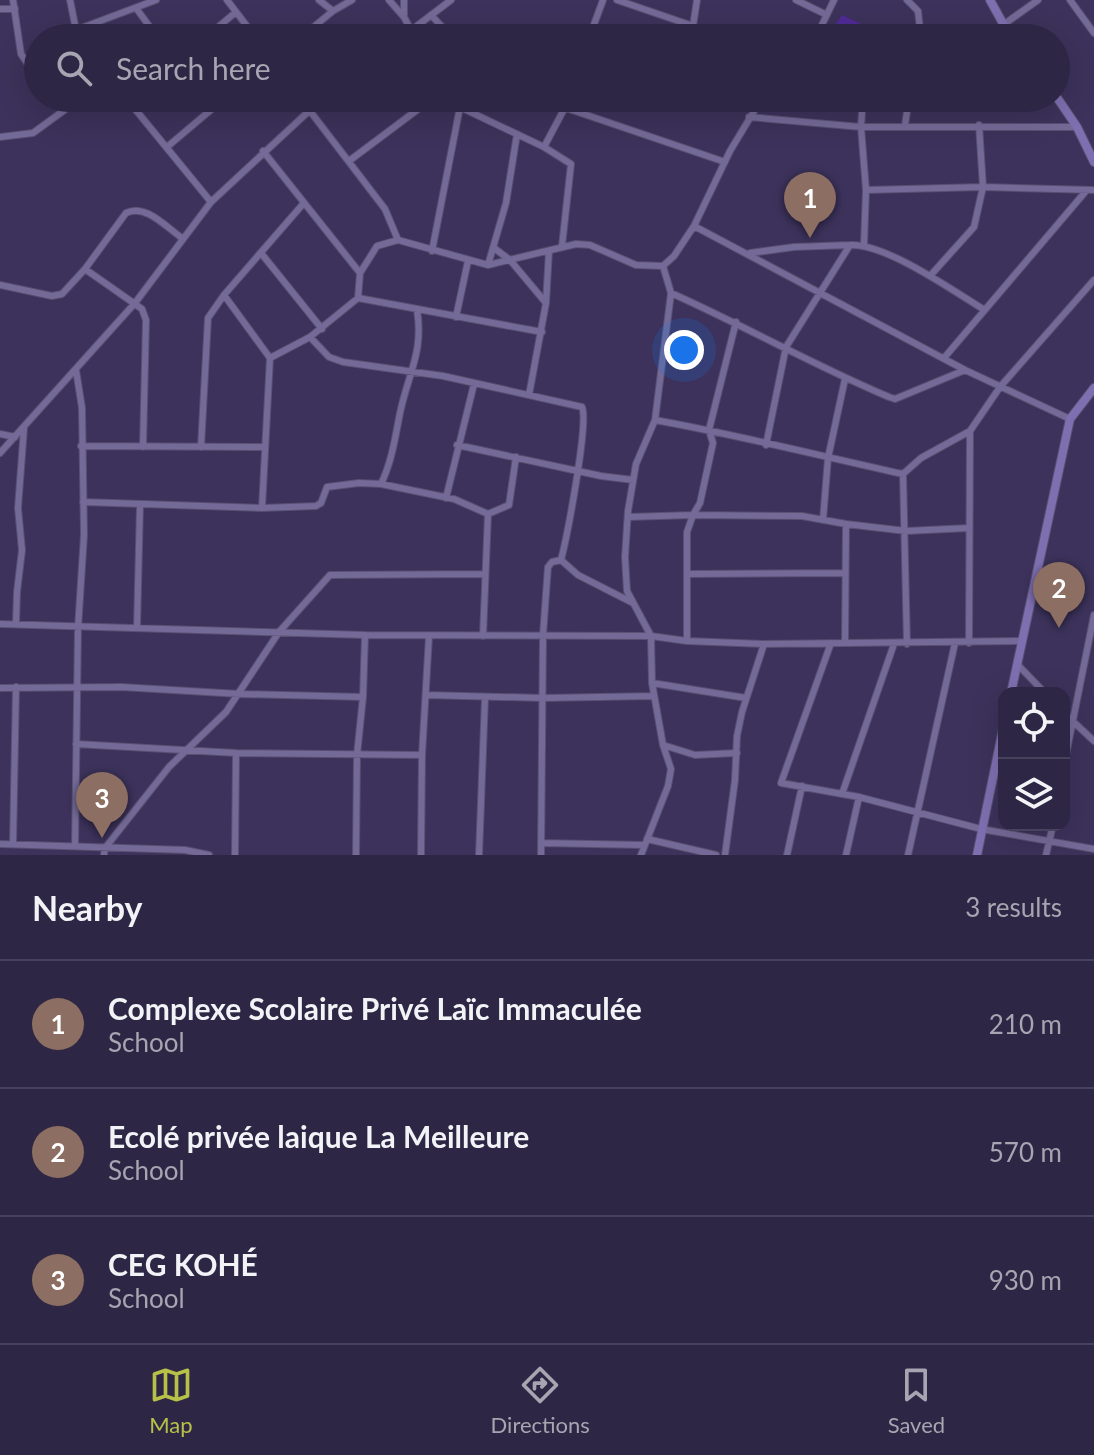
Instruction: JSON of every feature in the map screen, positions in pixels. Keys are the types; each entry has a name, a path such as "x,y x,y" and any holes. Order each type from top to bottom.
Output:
{"street":[{"path":"13,0 24,58"},
{"path":"70,0 75,24"},
{"path":"92,24 156,0"},
{"path":"227,0 245,24"},
{"path":"319,0 333,11"},
{"path":"317,24 352,0"},
{"path":"389,0 408,24"},
{"path":"404,0 404,17"},
{"path":"419,24 451,0"},
{"path":"594,24 603,0"},
{"path":"617,0 687,24"},
{"path":"693,24 697,0"},
{"path":"796,0 827,15"},
{"path":"821,24 834,0"},
{"path":"907,0 918,11 919,24"},
{"path":"990,0 1002,24"},
{"path":"1004,24 1038,0"},
{"path":"1070,0 1094,33"},
{"path":"136,8 148,24"},
{"path":"0,9 15,9"},
{"path":"222,24 236,12"},
{"path":"431,15 439,24"},
{"path":"0,137 33,133 62,112"},
{"path":"138,112 211,202"},
{"path":"167,147 207,112"},
{"path":"0,453 135,303 211,202 308,112"},
{"path":"310,112 385,209 398,240"},
{"path":"349,161 414,112"},
{"path":"432,251 459,112"},
{"path":"471,112 544,147 571,164 562,246"},
{"path":"544,147 564,112"},
{"path":"578,112 725,162"},
{"path":"270,358 322,329 358,298 360,273 377,246 398,240 488,265 562,246 590,245 636,265 663,266 674,256 694,226 752,112"},
{"path":"862,112 866,190 864,244"},
{"path":"905,125 907,112"},
{"path":"1067,112 1090,145 1094,162"},
{"path":"749,117 861,127 1077,127"},
{"path":"930,276 974,227 983,187 979,125"},
{"path":"488,265 506,203 517,134"},
{"path":"263,151 360,273"},
{"path":"866,190 983,187 1090,190"},
{"path":"944,358 983,309 1090,190"},
{"path":"201,447 210,314 303,204"},
{"path":"0,285 52,296 62,294 85,269 126,213 132,210 141,209 182,238"},
{"path":"694,226 965,370 1070,419"},
{"path":"747,254 794,247 864,244 930,276 983,309"},
{"path":"766,445 786,347 850,245"},
{"path":"494,248 510,260 546,303"},
{"path":"529,395 542,332 549,251"},
{"path":"261,253 322,329"},
{"path":"456,317 468,261"},
{"path":"641,855 670,775 652,683 651,636 626,587 628,517 633,480 638,457 655,420 671,293 663,266"},
{"path":"85,269 135,303 142,309 146,320 143,447"},
{"path":"903,474 921,458 970,431 1000,387 1094,280"},
{"path":"671,293 736,322 845,379 895,399 965,370"},
{"path":"224,295 270,358 262,508"},
{"path":"358,298 542,332"},
{"path":"381,484 394,451 401,409 413,371 419,340 417,310"},
{"path":"687,641 687,532 700,503 713,443 709,430 736,322"},
{"path":"310,337 329,357 343,362 413,371 579,405 585,410 561,560"},
{"path":"75,846 83,502 82,408 76,370"},
{"path":"823,520 828,458 845,379"},
{"path":"446,498 474,384"},
{"path":"1012,687 1070,419 1094,388"},
{"path":"655,420 903,474"},
{"path":"16,623 22,550 18,508 24,428"},
{"path":"969,643 970,431"},
{"path":"0,434 15,437"},
{"path":"457,445 633,480"},
{"path":"81,446 264,447"},
{"path":"488,514 509,505 516,457"},
{"path":"903,474 907,644"},
{"path":"83,502 262,508 320,505 327,487 359,483 381,484 446,498 472,505 488,514"},
{"path":"137,628 140,505"},
{"path":"483,636 488,514"},
{"path":"628,517 790,515 906,531 969,528"},
{"path":"845,643 846,524"},
{"path":"561,560 578,575 633,603"},
{"path":"541,855 543,635 548,567 552,562 561,560"},
{"path":"687,574 845,573"},
{"path":"104,852 169,767 213,726 240,694 279,632 332,574 484,574"},
{"path":"1065,759 1094,615"},
{"path":"0,624 365,635 651,636 687,641 764,644 1022,641"},
{"path":"356,855 357,755 365,635"},
{"path":"421,855 422,755 429,636"},
{"path":"831,643 781,783 859,797 981,829 1094,849"},
{"path":"908,855 955,643"},
{"path":"725,855 737,736 764,644"},
{"path":"842,794 894,644"},
{"path":"1087,646 1094,652"},
{"path":"1017,663 1039,687"},
{"path":"652,683 746,698"},
{"path":"13,844 16,687"},
{"path":"0,688 121,687 363,697"},
{"path":"426,695 485,698 654,696"},
{"path":"479,855 485,698"},
{"path":"1070,720 1094,741"},
{"path":"76,744 236,753 422,755"},
{"path":"663,745 695,755 737,753"},
{"path":"977,855 998,751"},
{"path":"235,855 236,753"},
{"path":"787,855 802,786"},
{"path":"846,855 859,797"},
{"path":"1046,855 1052,831"},
{"path":"541,843 646,842 716,855"},
{"path":"0,844 75,846 104,852 185,850 209,855"}],"shaded area":[{"path":"842,15 861,24 836,24"}],"place":[{"name":"Complexe Scolaire Privé Laïc Immaculée","path":"810,238"},
{"name":"Ecolé privée laique La Meilleure","path":"1059,628"},
{"name":"CEG KOHÉ","path":"102,838"}]}
